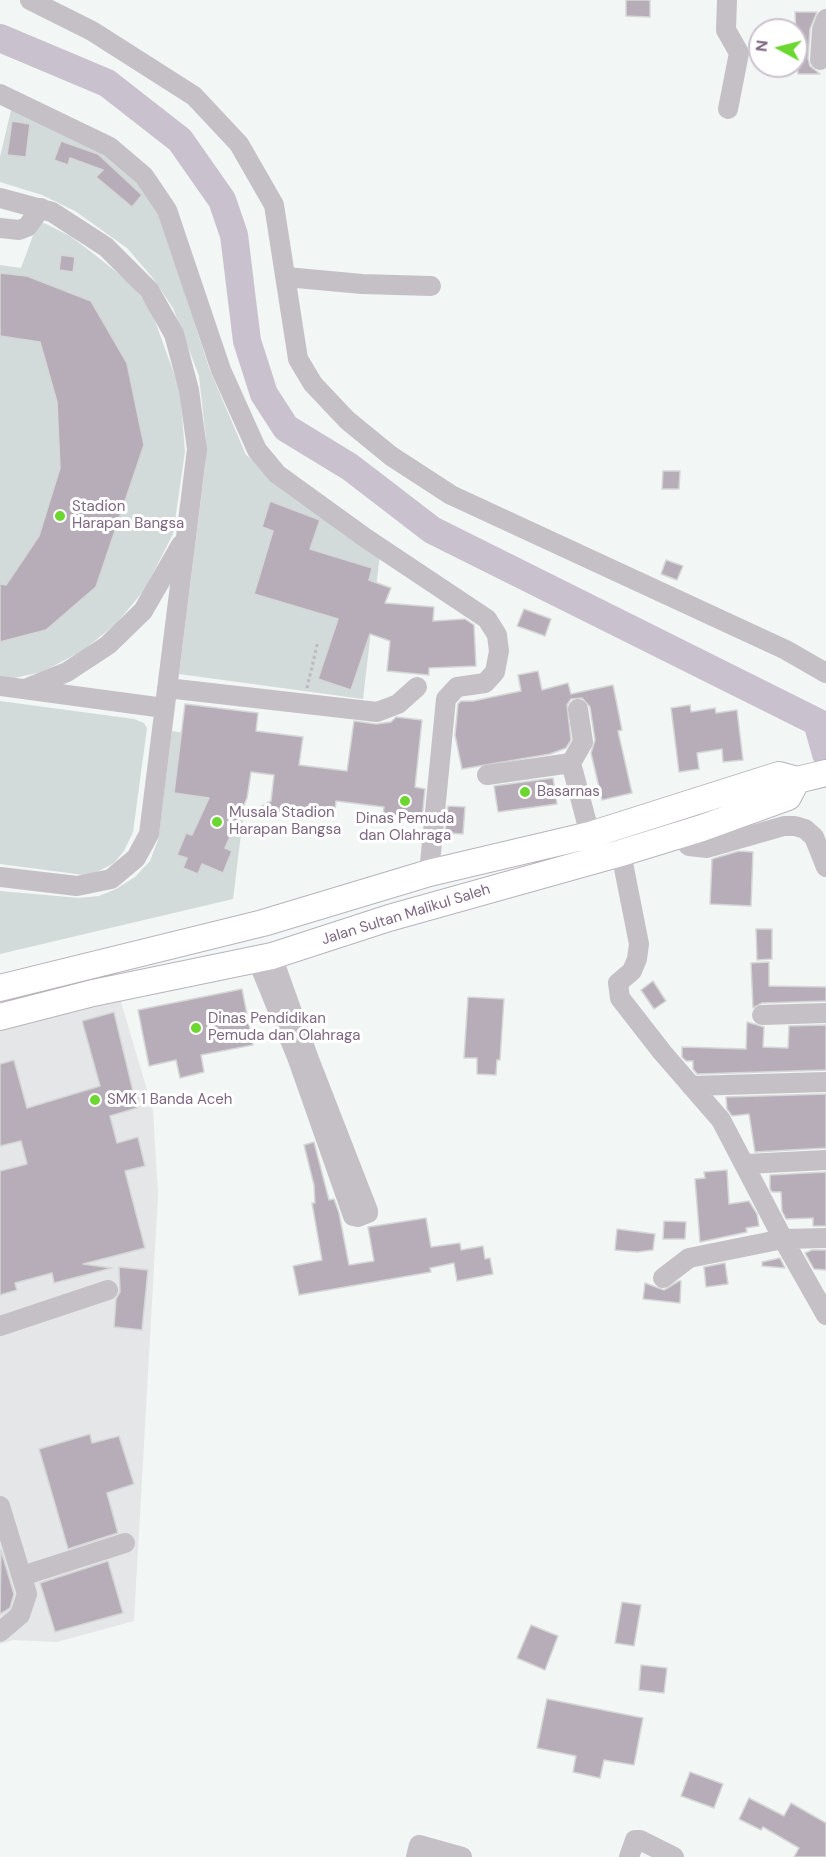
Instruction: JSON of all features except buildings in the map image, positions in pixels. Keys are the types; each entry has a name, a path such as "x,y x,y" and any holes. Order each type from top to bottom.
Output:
{"main road":[{"name":"Jalan Sultan Malikul Saleh","path":"0,988 263,923 429,873 590,835 779,775 810,777"},
{"name":"Jalan Sultan Malikul Saleh","path":"0,1017 93,993 265,957 389,918 621,853 788,797 810,777"},
{"path":"379,888 389,918"},
{"path":"84,966 93,993"}],"street":[{"path":"30,0 92,31 194,96 239,144 274,204 298,359 313,384 347,420 391,456 452,495 786,650 826,673"},
{"path":"727,0 726,30 739,53 728,109"},
{"path":"820,60 822,30 826,19"},
{"path":"1,102 110,147 144,176 167,210 226,380 257,450 277,474 367,539 487,619 498,635 499,651 495,672 485,683 457,687 446,699 429,873"},
{"path":"0,198 52,212 106,247 149,290 174,334 189,390 197,449 148,834 136,858 111,879 76,886 0,877"},
{"path":"0,228 19,230 27,227 41,208"},
{"path":"286,277 362,284 431,286"},
{"path":"25,689 67,672 108,645 143,611 186,536"},
{"path":"0,686 164,708"},
{"path":"167,688 377,712 398,704 417,687"},
{"path":"578,709 583,742 571,763 590,835"},
{"path":"487,775 571,763"},
{"path":"679,835 689,846 707,848 784,826 795,826 806,829 814,837 826,867"},
{"path":"621,853 639,944 637,959 632,971 618,983 620,998 691,1086 722,1120 783,1239 826,1316"},
{"path":"265,957 368,1211 358,1217 353,1216 297,1058 265,957"},
{"path":"762,1015 826,1013"},
{"path":"691,1086 826,1082"},
{"path":"746,1164 826,1160"},
{"path":"663,1278 689,1258 783,1239 826,1238"},
{"path":"0,1326 108,1290"},
{"path":"0,1506 27,1594 26,1605 20,1615 0,1632"},
{"path":"22,1576 124,1543"},
{"path":"629,1857 638,1839 674,1857"},
{"path":"416,1857 419,1845 462,1857"}],"path":[{"path":"303,704 318,641"}],"shaded area":[{"path":"12,106 82,140 136,177 160,216 209,368 246,455 380,554 363,699 179,674 205,467 206,439 199,376 173,308 152,277 127,248 75,211 42,195 0,182 0,157"},
{"name":"Stadion Harapan Bangsa","path":"44,223 70,236 131,284 151,310 180,390 185,452 173,534 145,589 116,624 82,651 42,672 14,678 0,676 0,265 21,268 37,225"},
{"path":"0,701 134,719 144,723 147,728 133,832 124,851 114,863 95,873 84,875 0,864"},
{"path":"172,731 252,745 233,899 0,954 0,891 79,898 99,896 135,877 150,861 158,840"},
{"path":"115,982 153,1110 158,1195 134,1621 57,1642 13,1640 0,1644 0,1006"}],"waterway":[{"path":"0,38 107,83 180,140 222,200 234,235 247,341 264,394 286,428 350,467 432,530 817,722 826,754"}],"place":[{"name":"Stadion Harapan Bangsa","path":"60,516"},
{"name":"Basarnas","path":"525,792"},
{"name":"Dinas Pemuda dan Olahraga","path":"405,801"},
{"name":"Musala Stadion Harapan Bangsa","path":"217,822"},
{"name":"Dinas Pendidikan Pemuda dan Olahraga","path":"196,1028"},
{"name":"SMK 1 Banda Aceh","path":"95,1100"}]}
